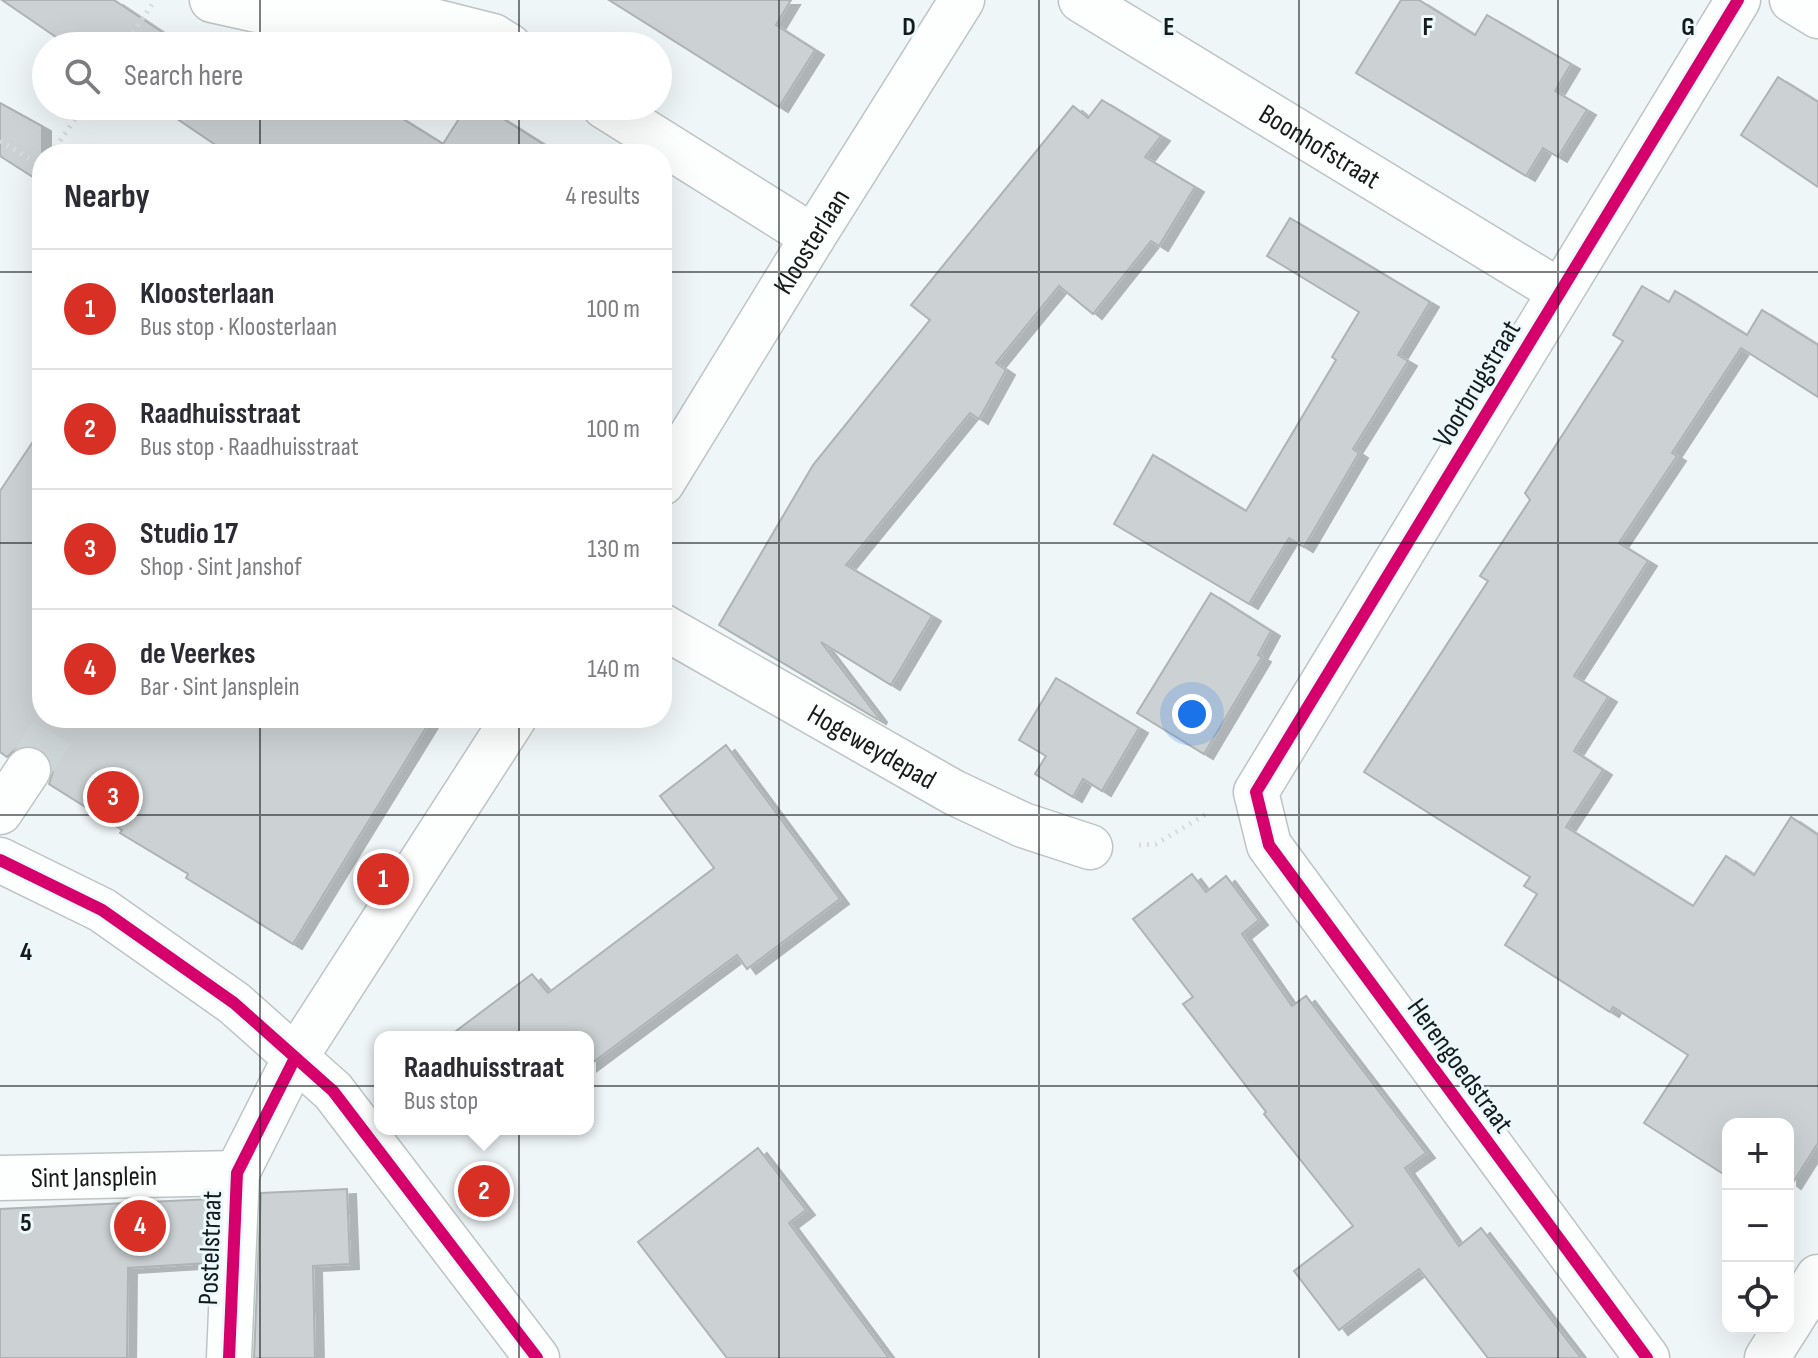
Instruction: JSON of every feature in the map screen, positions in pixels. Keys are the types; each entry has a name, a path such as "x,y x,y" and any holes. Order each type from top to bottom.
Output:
{"street":[{"path":"215,0 257,10 421,18 477,32"},
{"name":"Kloosterlaan","path":"672,467 962,0"},
{"name":"Boonhofstraat","path":"1081,0 1559,291"},
{"name":"Voorbrugstraat","path":"1256,792 1738,0"},
{"path":"1792,0 1818,16"},
{"path":"626,120 665,144"},
{"path":"672,149 813,237"},
{"name":"Hogeweydepad","path":"672,632 953,792 1023,825 1090,847"},
{"path":"295,1058 508,728"},
{"path":"0,812 28,770"},
{"name":"Herengoedstraat","path":"1256,792 1269,845 1647,1358"},
{"path":"0,860 102,910 234,1003 333,1091 537,1358"},
{"name":"Postelstraat","path":"229,1358 237,1173 295,1058"},
{"name":"Sint Jansplein","path":"0,1178 237,1173"},
{"path":"1794,1315 1818,1277"},
{"path":"1767,1358 1782,1334"}],"path":[{"path":"133,32 155,0"},
{"path":"58,144 74,120"},
{"path":"0,141 32,160"},
{"path":"1090,847 1156,844 1225,803 1256,792"}],"building":[{"path":"2,0 114,0 162,32 49,32"},
{"path":"609,0 791,0 776,25 815,50 779,107 672,40 672,32 660,32"},
{"path":"1401,0 1419,0 1475,35 1487,15 1571,64 1555,91 1587,110 1558,157 1543,148 1526,176 1356,73"},
{"path":"1778,77 1818,102 1818,187 1741,135"},
{"path":"1102,100 1161,136 1145,157 1195,187 1159,246 1151,241 1093,314 1059,286 996,363 1006,370 979,419 970,413 846,565 932,616 891,685 821,642 877,719 719,625 813,465 930,320 911,305 1073,106 1088,118"},
{"path":"0,103 42,126 42,144 32,144 32,177 0,156"},
{"path":"179,120 404,120 443,144 214,144"},
{"path":"458,120 505,120 543,144 443,144"},
{"path":"1290,218 1430,302 1398,355 1408,361 1353,449 1359,453 1304,547 1289,538 1249,604 1114,524 1153,455 1246,511 1336,360 1332,357 1359,312 1267,256"},
{"path":"1642,286 1669,302 1675,291 1747,335 1762,310 1818,345 1818,397 1741,348 1672,453 1677,456 1619,543 1648,561 1574,676 1608,697 1574,751 1603,770 1566,827 1693,906 1726,856 1754,875 1791,817 1818,835 1818,1143 1794,1181 1794,1118 1722,1118 1722,1173 1644,1123 1688,1055 1613,1007 1610,1012 1505,945 1537,894 1524,886 1530,877 1364,772 1488,581 1480,576 1530,500 1525,493 1623,341 1613,335"},
{"path":"32,443 32,728 426,728 293,944 186,878 188,874 120,833 122,830 49,784 53,772 51,760 41,749 30,745 18,747 7,757 0,752 0,491"},
{"path":"1211,593 1271,631 1258,655 1262,657 1204,754 1137,713"},
{"path":"1056,678 1139,728 1102,791 1083,779 1073,797 1035,774 1046,756 1019,740"},
{"path":"726,745 840,899 747,969 737,955 594,1062 594,1031 456,1031 532,974 548,993 714,868 660,796"},
{"path":"1192,874 1206,892 1226,876 1259,920 1242,934 1292,1006 1306,996 1426,1153 1405,1168 1459,1246 1481,1228 1581,1358 1488,1358 1419,1269 1339,1330 1294,1271 1353,1226 1264,1114 1266,1112 1183,1004 1193,997 1133,919"},
{"path":"758,1148 806,1210 789,1223 889,1358 727,1358 638,1242"},
{"path":"347,1189 350,1264 313,1266 315,1358 254,1358 261,1193"},
{"path":"211,1199 208,1263 128,1268 127,1358 0,1358 0,1209"}],"tunnel":[{"path":"28,770 55,728"}],"cycle path":[{"path":"1647,1358 1269,845 1256,792 1738,0"},
{"path":"0,860 102,910 234,1003 333,1091 537,1358"},
{"path":"229,1358 237,1173 295,1058"}],"place":[{"name":"Studio 17","path":"113,797"},
{"name":"Kloosterlaan","path":"383,879"},
{"name":"Raadhuisstraat","path":"484,1191"},
{"name":"de Veerkes","path":"140,1226"}]}
